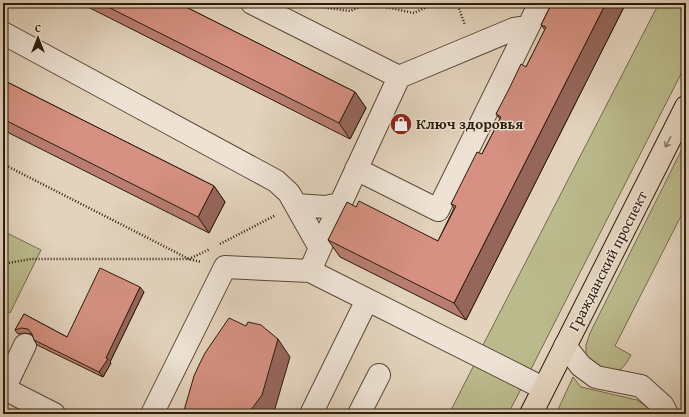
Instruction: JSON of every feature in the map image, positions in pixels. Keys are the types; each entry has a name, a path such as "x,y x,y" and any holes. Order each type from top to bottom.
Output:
{"main road":[{"name":"Гражданский проспект","path":"531,414 686,107"}],"lane":[{"path":"252,3 399,77"},
{"path":"356,169 438,210 540,3"},
{"path":"310,271 399,77 514,29 528,27"},
{"path":"3,33 276,181 289,193 320,248"},
{"path":"296,205 325,207 340,204"},
{"path":"152,414 225,267 310,271 543,388"},
{"path":"311,414 367,300"},
{"path":"25,345 4,388 54,414"},
{"path":"565,346 581,366 596,377 641,386 662,406 667,414"},
{"path":"359,414 379,375"}],"path":[{"path":"365,3 414,13 435,3"},
{"path":"3,164 189,259"},
{"path":"189,259 296,205"},
{"path":"3,264 31,259 189,259 225,267"}],"shaded area":[{"path":"659,3 686,3 686,64 530,371 482,347"},
{"path":"686,141 686,206 615,346 631,355 621,369 614,372 605,373 586,357 586,345 590,333"},
{"path":"3,231 41,250 10,313 3,309"},
{"path":"474,365 522,387 508,414 449,414"},
{"path":"573,377 581,387 637,400 651,410 653,414 556,414"}],"building":[{"path":"100,3 178,3 355,92 339,123"},
{"path":"552,3 606,3 454,303 328,240 347,202 356,207 359,201 438,241 456,206 451,204 477,152 482,154 501,117 496,114 521,64 526,67 546,27 541,25"},
{"path":"3,80 214,186 198,217 3,119"},
{"path":"100,268 140,287 106,358 108,359 99,372 34,340 28,329 21,328 15,330 24,314 67,337"},
{"path":"229,318 246,326 248,322 261,325 278,339 262,395 248,414 183,414 194,376 199,365 205,353"}],"place":[{"name":"Ключ здоровья","path":"401,124"}]}
